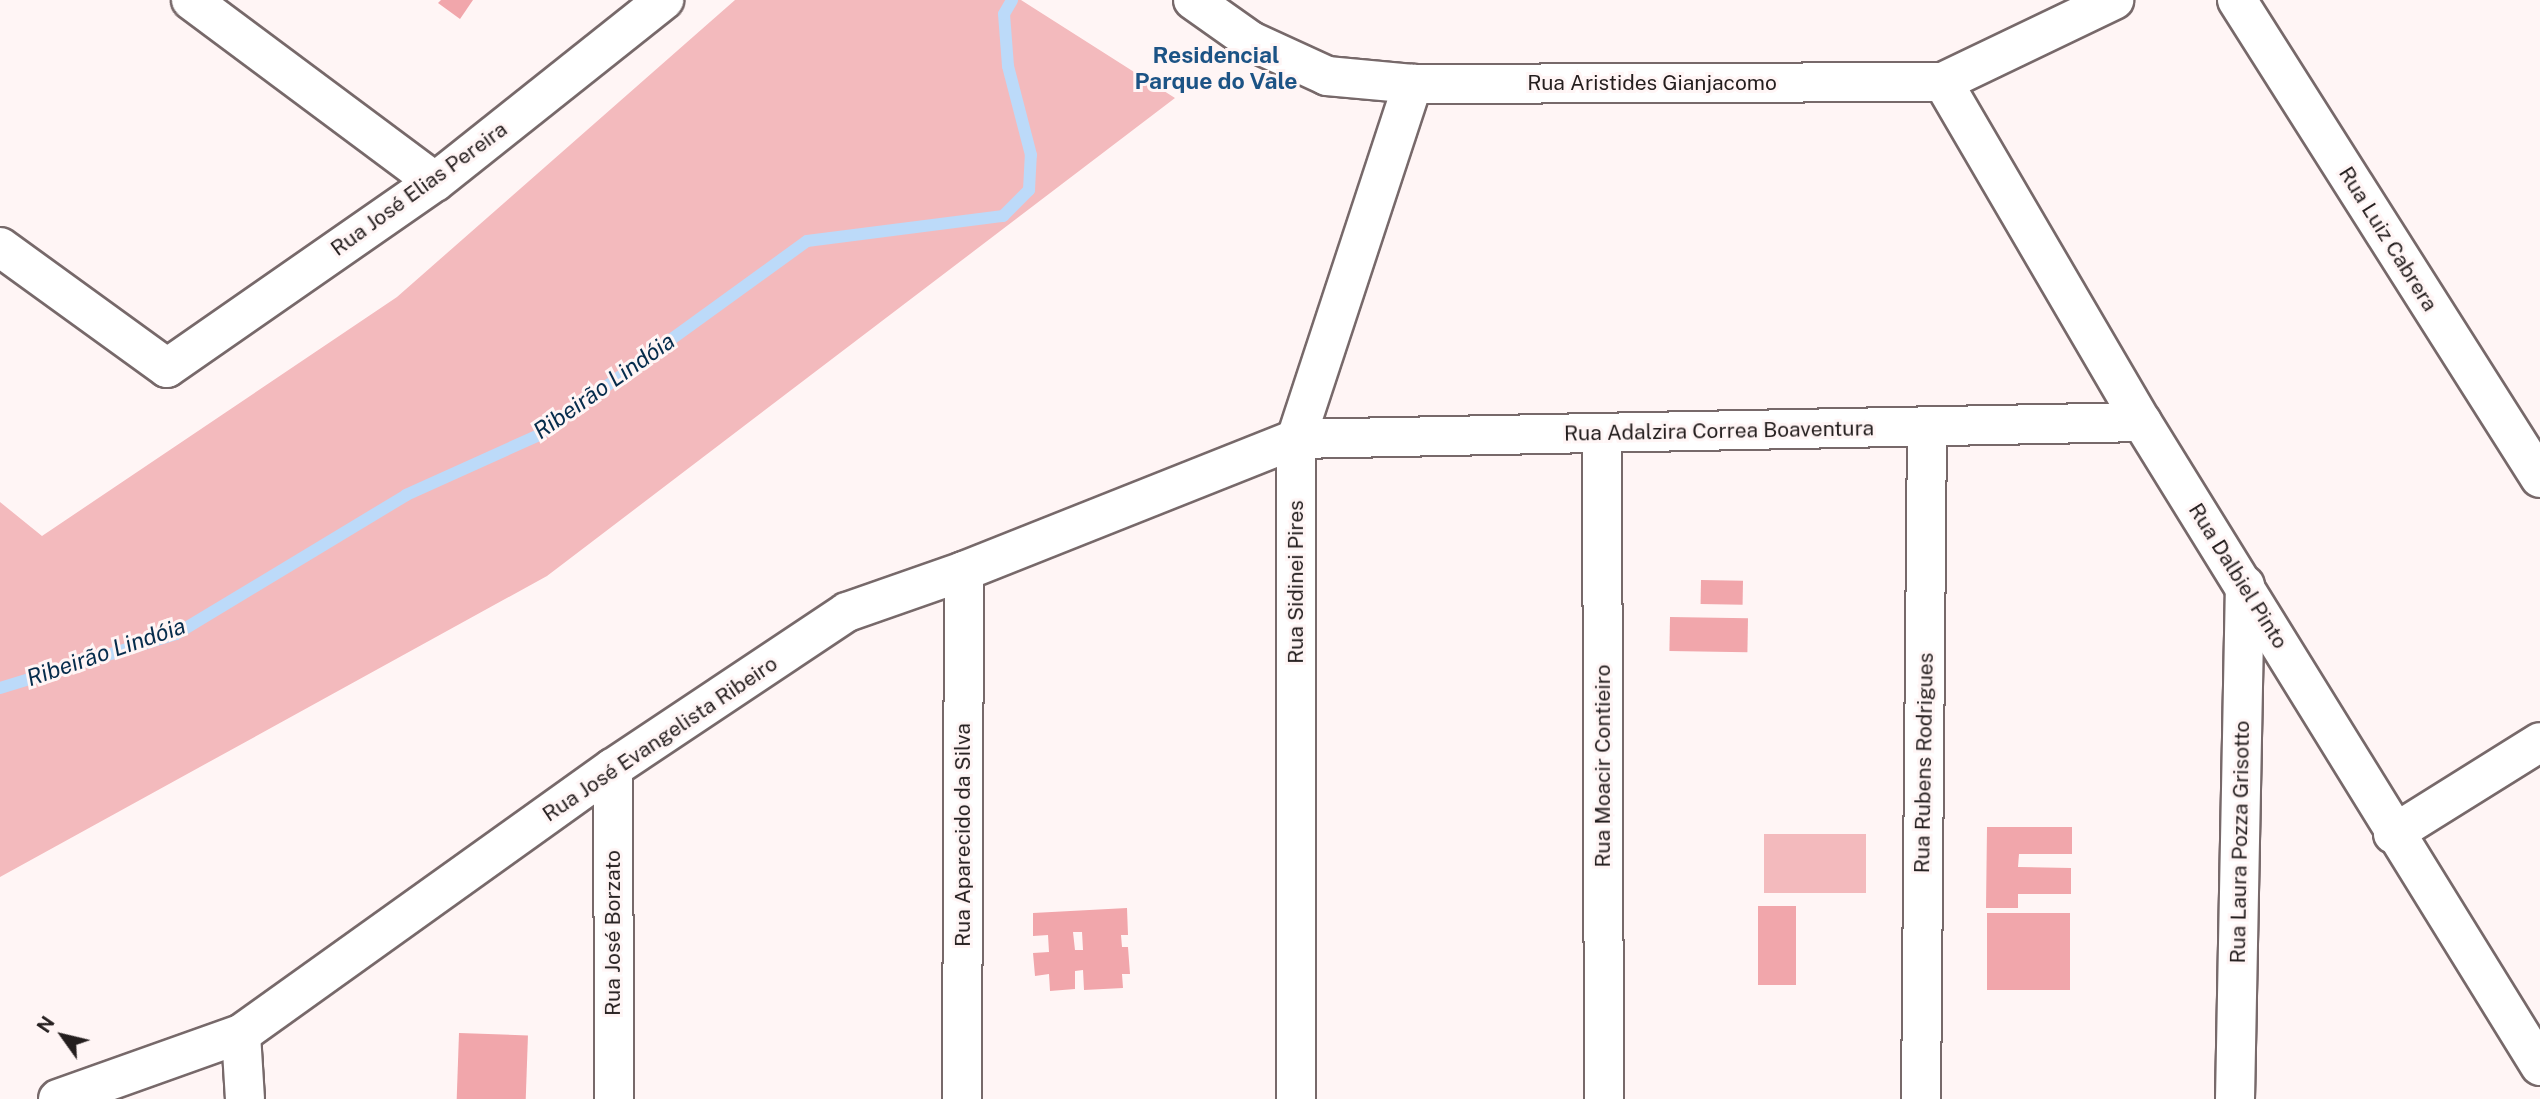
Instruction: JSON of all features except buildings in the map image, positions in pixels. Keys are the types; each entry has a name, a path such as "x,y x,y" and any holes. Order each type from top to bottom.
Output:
{"street":[{"path":"191,0 435,182"},
{"name":"Rua José Elias Pereira","path":"0,247 167,368 435,182 664,0"},
{"name":"Rua Aristides Gianjacomo","path":"1193,0 1251,41 1327,76 1413,83 1943,82 2114,0"},
{"name":"Rua Luiz Cabrera","path":"2237,0 2540,478"},
{"name":"Rua Dalbiel Pinto","path":"1943,82 2142,422 2245,584 2393,834 2540,1066"},
{"name":"Rua Sidinei Pires","path":"1296,1099 1296,439 1413,83"},
{"name":"Rua Adalzira Correa Boaventura","path":"1296,439 2142,422"},
{"name":"Rua Rubens Rodrigues","path":"1921,1099 1927,426"},
{"name":"Rua Moacir Contieiro","path":"1602,433 1604,1099"},
{"name":"Rua José Evangelista Ribeiro","path":"58,1099 241,1034 612,768 847,612 964,571 1296,439"},
{"name":"Rua Aparecido da Silva","path":"962,1099 964,571"},
{"name":"Rua Laura Pozza Grisotto","path":"2235,1099 2245,584"},
{"path":"2393,834 2540,742"},
{"name":"Rua José Borzato","path":"612,768 614,1099"},
{"path":"241,1034 244,1099"}],"shaded area":[{"path":"735,0 1021,0 1175,98 547,576 0,877 0,502 42,536 397,297"},
{"path":"1764,834 1866,834 1866,893 1764,893"}],"waterway":[{"name":"Ribeirão Lindóia","path":"0,688 176,634 406,495 539,435 807,241 1003,216 1029,190 1031,155 1008,66 1004,14 1012,0"}],"district":[{"name":"Residencial Parque do Vale","path":"1216,68"}]}
